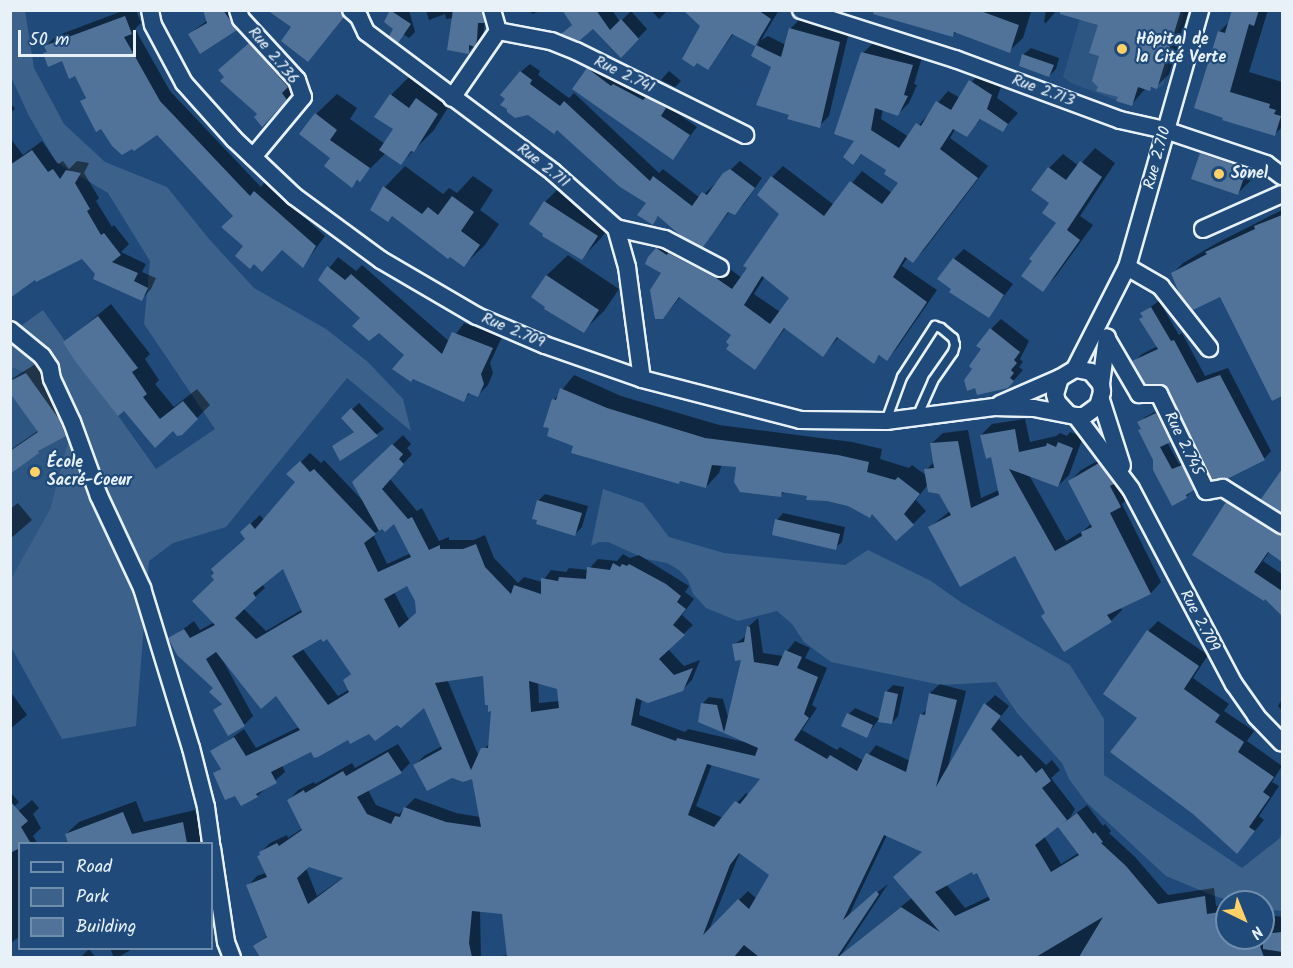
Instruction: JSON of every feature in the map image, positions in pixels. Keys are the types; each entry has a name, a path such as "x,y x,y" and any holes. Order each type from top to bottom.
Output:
{"street":[{"name":"Rue 2.709","path":"150,10 153,25 184,83 294,196 381,260 477,316 545,345 642,379 800,420 886,421 994,407 1068,412 1131,489"},
{"name":"Rue 2.736","path":"238,10 241,19 297,80 303,97 254,157"},
{"name":"Rue 2.711","path":"351,10 359,17 366,32 553,172 616,228"},
{"path":"452,98 498,31 492,10"},
{"name":"Rue 2.710","path":"1075,369 1127,267 1200,10"},
{"name":"Rue 2.713","path":"805,11 955,59 1120,120 1165,130 1266,164 1282,176"},
{"name":"Rue 2.741","path":"498,31 533,37 576,51 745,135"},
{"path":"1203,229 1282,194"},
{"path":"642,379 627,267 616,228 665,239 720,268"},
{"path":"1127,267 1161,287 1209,348"},
{"name":"Rue 2.710","path":"1101,392 1109,303"},
{"path":"10,330 42,357 50,368 52,379 72,422 99,496 142,588 191,748 206,807 211,842"},
{"name":"Rue 2.745","path":"1107,339 1139,393 1159,394 1206,491 1223,488 1282,525"},
{"path":"1075,369 1091,372 1101,392 1091,412 1068,412 1055,394 1060,378 1075,369"},
{"name":"Rue 2.709","path":"994,407 1060,378"},
{"name":"Rue 2.709","path":"1101,392 1131,489 1234,684 1256,716 1282,743"},
{"path":"213,854 231,957"}],"lane":[{"path":"886,421 902,377 935,326 953,338 955,345 953,352 933,381 917,418"}],"shaded area":[{"name":"Hôpital de la Cité Verte","path":"1082,11 1184,11 1163,85 1157,89 1151,87 1150,91 1138,87 1132,106 1071,83 1063,77"},
{"name":"École Sacré-Coeur","path":"11,367 26,373 70,434 50,509 11,581"}],"green space":[{"path":"11,11 25,11 34,68 64,124 105,162 167,187 209,239 254,288 326,329 368,362 403,399 411,431 347,378 226,527 173,543 149,561 136,726 62,739 11,647 10,581 50,509 70,434 26,373 11,367 11,333 43,310 156,469 215,429 144,324 150,261 108,193 56,162 29,116 11,77"},
{"path":"603,489 643,503 669,537 724,553 845,565 868,550 931,581 962,603 1070,665 1104,719 1104,775 1242,868 1280,838 1282,831 1282,911 1275,910 1275,890 1215,890 1215,896 1166,876 1086,802 1069,779 1062,763 1017,713 996,682 941,685 831,662 804,642 792,624 777,611 738,621 706,608 693,594 688,580 679,570 667,563 646,559 608,542 599,542 591,546"}],"building":[{"path":"203,10 223,10 237,30 200,54 188,34 207,23"},
{"path":"267,10 341,10 344,17 308,62 281,41 291,27"},
{"path":"390,10 411,24 398,43 389,36 393,29 384,22"},
{"path":"453,10 482,10 485,23 478,23 475,47 469,45 469,54 447,50"},
{"path":"562,10 596,10 610,30 621,19 639,39 621,58 593,29 579,41 561,34 572,25"},
{"path":"683,10 758,10 771,19 755,46 732,34 708,70 697,63 694,67 682,59 700,26"},
{"path":"874,10 978,10 1019,25 1010,53 954,32 953,37 873,14"},
{"name":"Hôpital de la Cité Verte","path":"1060,10 1181,10 1157,89 1151,87 1150,91 1138,87 1132,106 1116,101 1118,97 1096,91 1098,87 1092,81 1099,56 1089,53 1098,25 1060,14"},
{"path":"1232,10 1259,10 1254,26 1249,24 1230,92 1270,104 1269,108 1276,110 1274,114 1281,116 1275,136 1222,120 1223,118 1194,108 1218,31 1225,33"},
{"path":"125,16 132,34 124,37 160,101 250,196 254,191 316,246 303,268 282,250 262,272 254,264 250,269 235,256 243,246 221,227 233,216 157,135 134,151 132,149 122,155 112,146 101,129 96,132 80,101 86,98 75,76 69,79 62,61 48,67 43,53 47,52 44,46"},
{"path":"789,28 840,42 820,128 787,119 789,115 756,105 771,67 751,56 756,45 781,57"},
{"path":"249,43 288,87 282,93 287,100 262,127 254,117 257,114 220,81 224,77 218,70"},
{"path":"861,52 913,65 904,95 908,96 898,116 875,108 871,130 899,148 916,123 921,126 936,101 951,110 969,80 992,95 987,109 1008,124 1003,132 980,119 967,137 953,129 940,149 978,178 913,263 905,257 893,277 927,302 887,361 879,355 874,364 837,337 823,357 784,328 755,370 726,349 729,345 726,342 731,335 679,297 663,319 655,319 650,290 661,273 645,264 648,257 656,248 716,278 732,289 747,268 743,266 779,214 757,195 771,176 824,216 850,181 882,204 898,183 884,174 886,170 861,154 853,165 843,157 854,141 834,134","holes":["762,276 789,298 770,324 744,305"]},
{"path":"1022,54 1054,65 1049,77 1019,66"},
{"path":"587,68 611,86 613,84 643,100 646,97 666,108 661,116 690,135 673,160 572,89"},
{"path":"520,71 532,80 530,84 560,106 564,101 650,181 653,176 692,206 702,192 707,195 723,173 730,169 755,188 735,215 728,212 703,247 681,236 658,216 653,225 637,215 646,203 620,187 557,130 554,134 528,115 515,118 500,105 505,99 500,95"},
{"path":"390,94 409,108 416,98 438,114 414,152 411,151 401,165 379,150 393,129 374,117"},
{"path":"315,113 337,130 330,140 370,168 360,182 357,180 352,188 324,166 330,158 299,134"},
{"path":"32,150 48,172 53,169 60,179 66,170 81,173 75,183 90,209 87,211 101,235 104,233 121,255 112,262 138,273 134,281 148,288 142,301 93,279 95,274 82,259 36,282 35,280 10,298 10,165"},
{"name":"Sonel","path":"1200,153 1247,169 1238,195 1191,179"},
{"path":"1080,161 1102,177 1067,230 1080,240 1043,292 1021,276 1032,261 1029,259 1056,223 1042,213 1049,203 1031,190 1048,167 1066,180"},
{"path":"383,186 422,214 428,207 438,215 452,196 474,212 461,231 480,245 464,267 450,257 448,259 392,216 388,222 370,210"},
{"path":"544,201 598,236 582,260 542,236 543,234 529,224"},
{"path":"1282,215 1282,396 1272,401 1220,297 1193,310 1179,293 1171,273 1207,254 1205,252 1255,229 1254,226"},
{"path":"953,258 1004,295 989,318 949,292 951,289 937,279"},
{"path":"327,266 345,280 351,274 442,354 452,332 493,348 481,374 484,384 478,397 468,393 464,402 413,379 411,382 392,369 404,355 379,333 369,341 352,326 360,318 318,280"},
{"path":"546,275 599,310 584,333 544,309 545,307 531,297"},
{"path":"1151,307 1171,341 1174,340 1197,383 1220,375 1265,460 1227,479 1212,479 1168,389 1160,384 1145,384 1132,361 1158,349 1139,319 1143,317 1140,313"},
{"path":"98,316 138,368 132,372 147,394 143,397 160,419 183,401 198,419 182,435 177,436 173,431 155,448 124,411 118,416 75,361 63,342"},
{"path":"990,328 1020,352 1014,360 1017,363 1011,370 1014,373 1010,378 1014,381 1008,388 977,395 975,388 967,391 964,380 972,369 969,366 981,349 976,346"},
{"path":"26,373 59,419 66,436 38,451 39,453 10,474 10,451 38,432 10,393 10,381"},
{"path":"560,388 607,408 705,438 838,455 869,462 867,472 895,480 898,477 920,494 904,514 914,525 896,541 872,514 870,518 848,506 827,501 806,500 807,496 782,492 781,497 740,492 734,482 736,467 712,465 706,488 680,481 679,484 571,453 573,446 547,436 549,428 543,427 552,399 556,400"},
{"path":"351,408 378,436 340,461 332,446 354,432 341,418"},
{"path":"1156,413 1171,442 1160,447 1172,469 1182,465 1194,490 1186,495 1187,498 1172,506 1153,470 1153,460 1138,430 1141,429 1137,422"},
{"path":"1015,429 1019,452 1046,446 1047,443 1056,447 1058,442 1073,448 1058,487 1009,469 1055,551 1082,536 1081,532 1092,527 1068,481 1099,463 1114,484 1110,486 1121,507 1110,513 1151,594 1107,615 1112,622 1064,652 1041,616 1045,613 1015,556 960,587 928,527 951,515 939,494 928,492 924,469 934,468 930,443 958,441 971,508 999,495 991,457 986,459 980,435"},
{"path":"392,444 403,454 399,459 404,464 382,489 408,519 412,517 429,550 440,545 440,549 463,549 476,544 485,567 511,594 514,585 541,594 541,578 558,581 559,577 586,579 587,567 610,570 613,563 620,567 622,564 627,566 629,564 666,584 681,596 677,602 686,609 673,625 685,635 659,659 674,675 693,668 683,691 648,703 636,698 631,725 676,741 677,738 755,756 758,748 724,733 741,660 735,661 732,644 744,642 747,626 750,627 754,662 778,666 785,650 802,657 797,668 818,677 804,714 809,718 794,740 827,759 830,755 857,771 866,753 906,772 920,714 925,715 929,693 957,700 936,787 984,703 1001,716 991,729 1018,757 1021,755 1036,773 1042,768 1051,781 1042,788 1067,820 1059,826 1077,813 1093,834 1095,832 1103,842 1101,843 1126,866 1158,904 1205,896 1207,914 1215,913 1215,950 1261,950 1264,957 1079,957 1103,917 1036,957 838,957 901,907 940,932 893,877 922,852 884,835 843,920 876,891 879,894 837,957 759,957 744,945 734,957 510,957 507,956 502,914 472,911 469,943 472,957 260,957 253,946 267,937 246,885 267,877 257,856 260,855 259,852 277,843 279,846 302,830 287,800 304,790 305,793 343,771 346,776 388,752 402,773 357,797 367,814 391,824 395,816 400,817 404,807 446,822 481,827 472,779 463,782 452,778 427,791 413,765 442,749 424,708 401,728 397,725 375,741 369,734 350,744 348,740 318,757 314,758 311,752 271,772 277,783 256,794 258,797 241,806 235,796 225,800 213,773 221,769 210,751 234,737 246,756 300,730 276,696 261,709 216,652 206,659 245,726 228,736 213,710 222,704 209,692 213,688 177,655 168,638 184,629 190,638 215,625 192,601 214,580 211,576 214,573 211,569 245,539 240,532 250,523 255,529 295,482 286,474 300,461 310,472 314,469 376,534 364,543 378,572 411,557 394,524 385,532 382,529 379,531 352,482","holes":["283,569 302,612 256,639 235,618 256,598 253,593","407,586 415,601 416,613 399,628 384,599","321,639 323,642 327,639 351,674 343,680 349,692 328,705 292,656","483,676 485,705 488,705 488,712 491,711 488,748 481,748 471,770 435,683","529,681 557,689 559,708 531,712","707,764 760,779 740,804 735,801 714,827 688,815","1058,827 1079,855 1051,872 1035,845","739,853 769,875 749,909 738,899 703,935 730,865","309,867 343,878 308,904 297,878","972,872 973,875 977,873 990,900 955,916 935,892"]},
{"path":"1282,469 1282,513 1261,499"},
{"path":"537,500 582,513 575,536 536,524 537,520 532,519"},
{"path":"1226,502 1282,535 1282,562 1268,552 1254,572 1282,591 1282,616 1265,599 1264,601 1192,555"},
{"path":"775,519 840,534 836,550 772,535"},
{"path":"1147,630 1199,666 1184,689 1220,715 1215,722 1244,742 1238,752 1274,777 1263,792 1270,797 1249,827 1255,831 1237,854 1193,814 1110,752 1137,718 1103,694"},
{"path":"885,691 898,694 892,724 878,722"},
{"path":"701,703 717,705 724,733 698,722"},
{"path":"847,713 873,725 867,738 841,726"},
{"path":"10,801 28,821 21,827 30,842 18,842 18,849 10,853"},
{"path":"123,812 132,834 183,822 187,842 68,842 65,834"},
{"path":"1282,932 1282,952 1269,950 1275,950 1275,933"}],"place":[{"name":"Hôpital de la Cité Verte","path":"1122,49"},
{"name":"Sonel","path":"1219,174"},
{"name":"École Sacré-Coeur","path":"35,472"}]}
